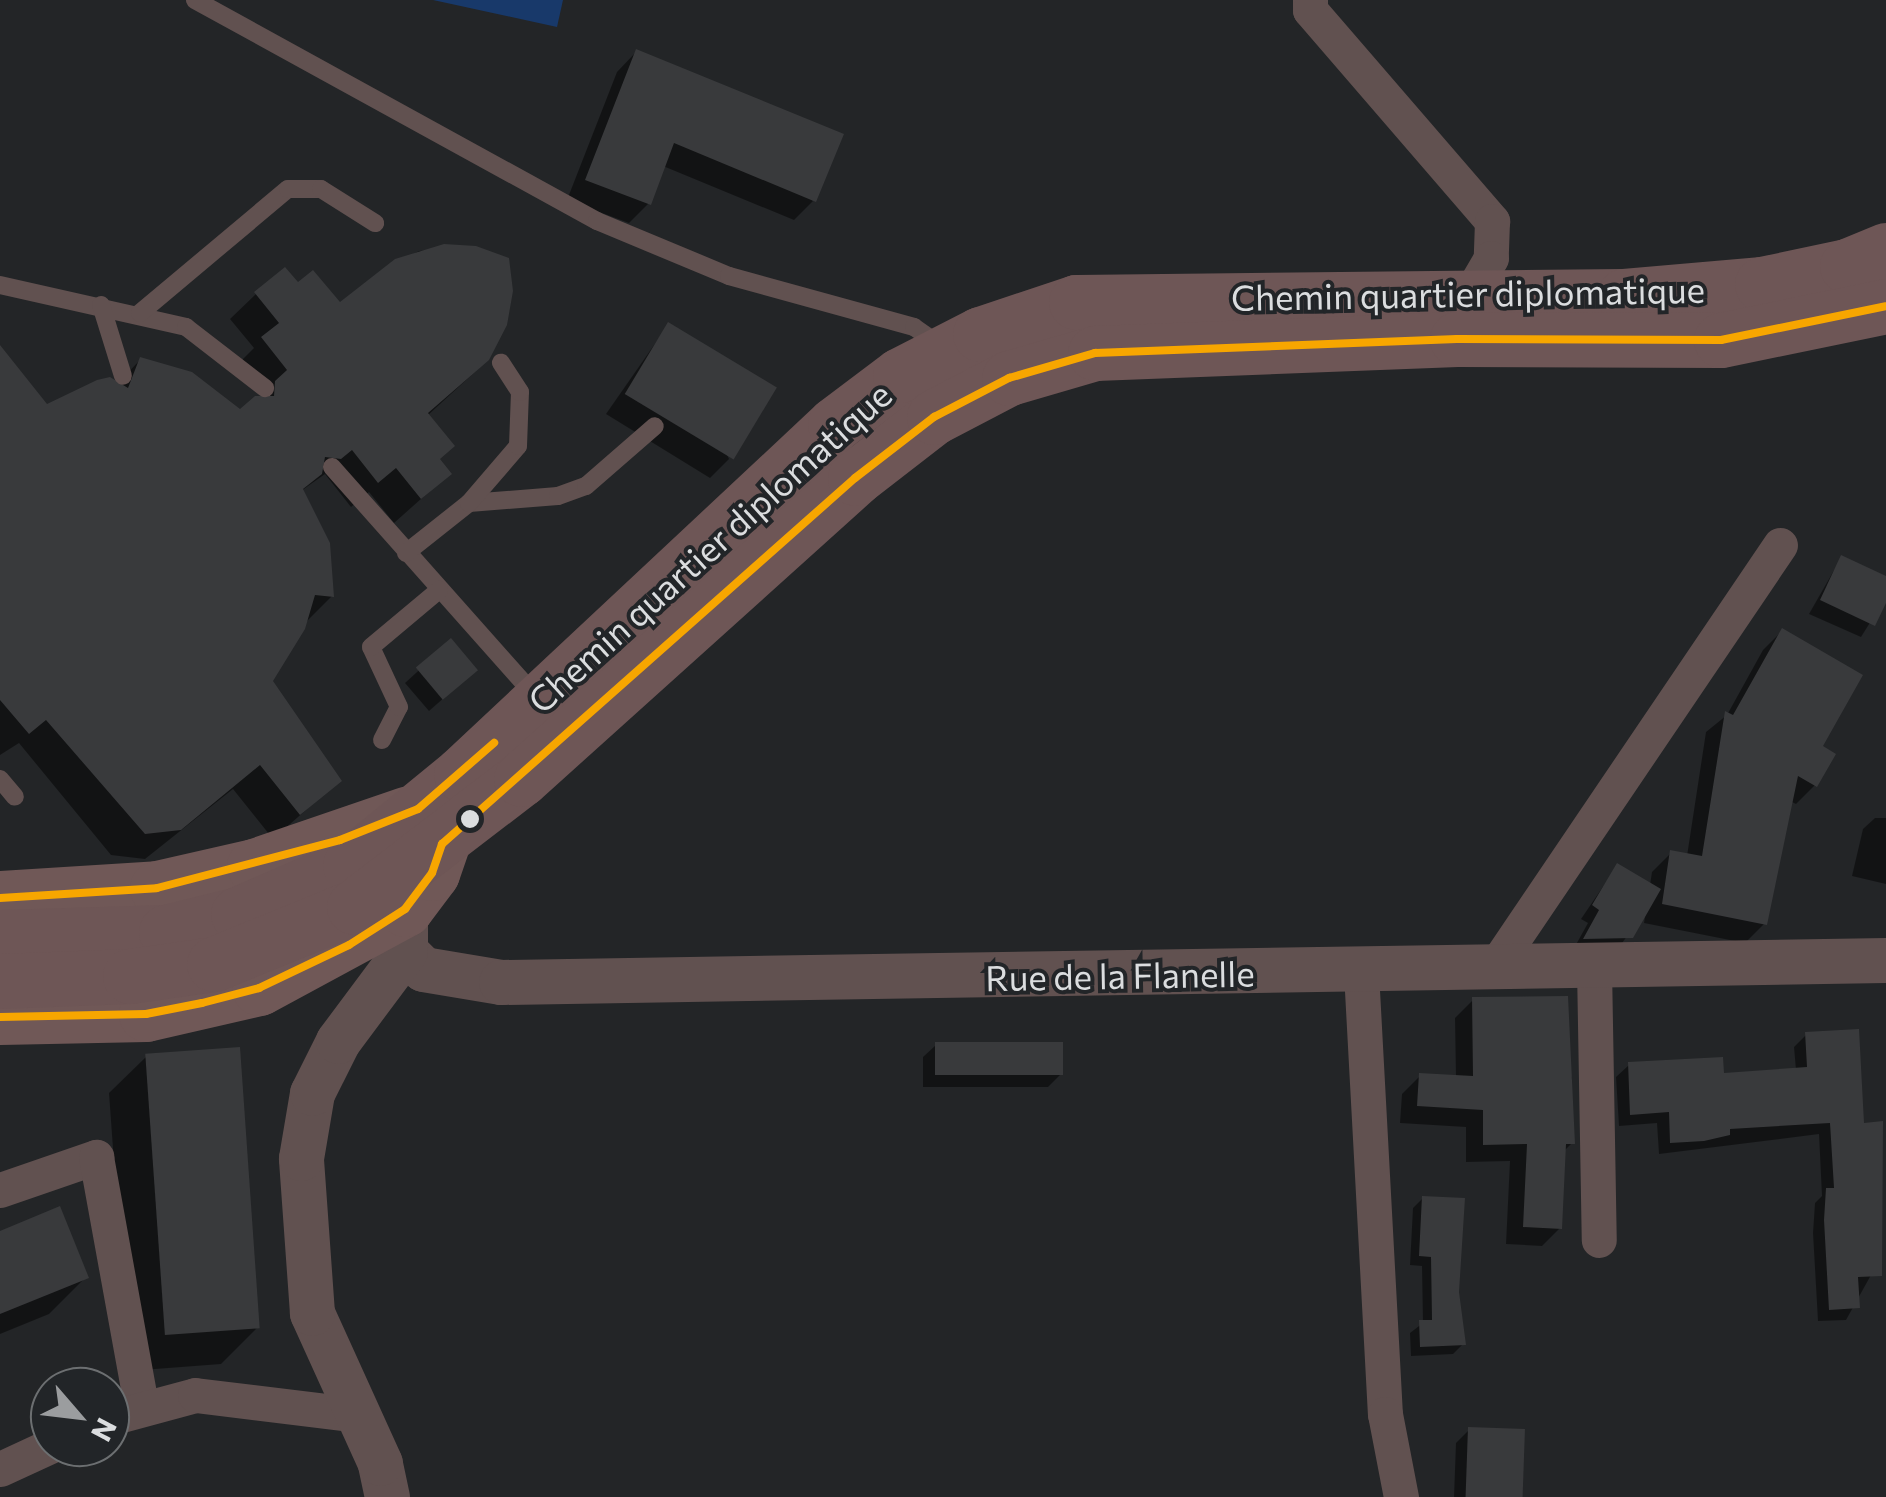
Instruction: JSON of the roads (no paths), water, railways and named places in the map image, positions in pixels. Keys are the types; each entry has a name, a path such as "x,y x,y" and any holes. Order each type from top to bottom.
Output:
{"highway":[{"name":"Chemin quartier diplomatique","path":"0,937 166,932 238,914 430,826 538,700 836,424 900,375 948,350 1076,302 1470,294 1624,296 1762,284 1847,266 1886,250"},
{"path":"0,980 130,976 263,949 354,907 430,826 855,478 934,417 1010,378 1096,353 1457,339 1722,340 1886,306"}],"main road":[{"path":"0,898 157,888 340,840 430,826 432,874 405,930 259,988 146,1014 0,1018"}],"street":[{"path":"1310,0 1310,10 1492,220 1491,258 1470,294"},
{"path":"1493,969 1780,545"},
{"path":"387,1497 358,1415 312,1313 301,1158 312,1093 405,930"},
{"name":"Rue de la Flanelle","path":"405,930 423,969 501,982 1361,972 1886,960"},
{"path":"1594,967 1599,1240"},
{"path":"1361,972 1385,1414 1401,1497"},
{"path":"0,1190 96,1157 120,1367"},
{"path":"130,1410 195,1395 358,1415"},
{"path":"0,1468 30,1455"}],"lane":[{"path":"196,0 597,222 729,276 914,327 948,350"},
{"path":"140,313 269,202 302,185 348,200 376,223"},
{"path":"0,284 140,313 208,340 266,388"},
{"path":"101,305 123,376"},
{"path":"406,553 468,504 518,446 520,392 500,362"},
{"path":"468,504 558,496 586,486 655,426"},
{"path":"332,466 538,700"},
{"path":"382,740 399,707 371,647 439,590"},
{"path":"0,779 15,796"}]}
